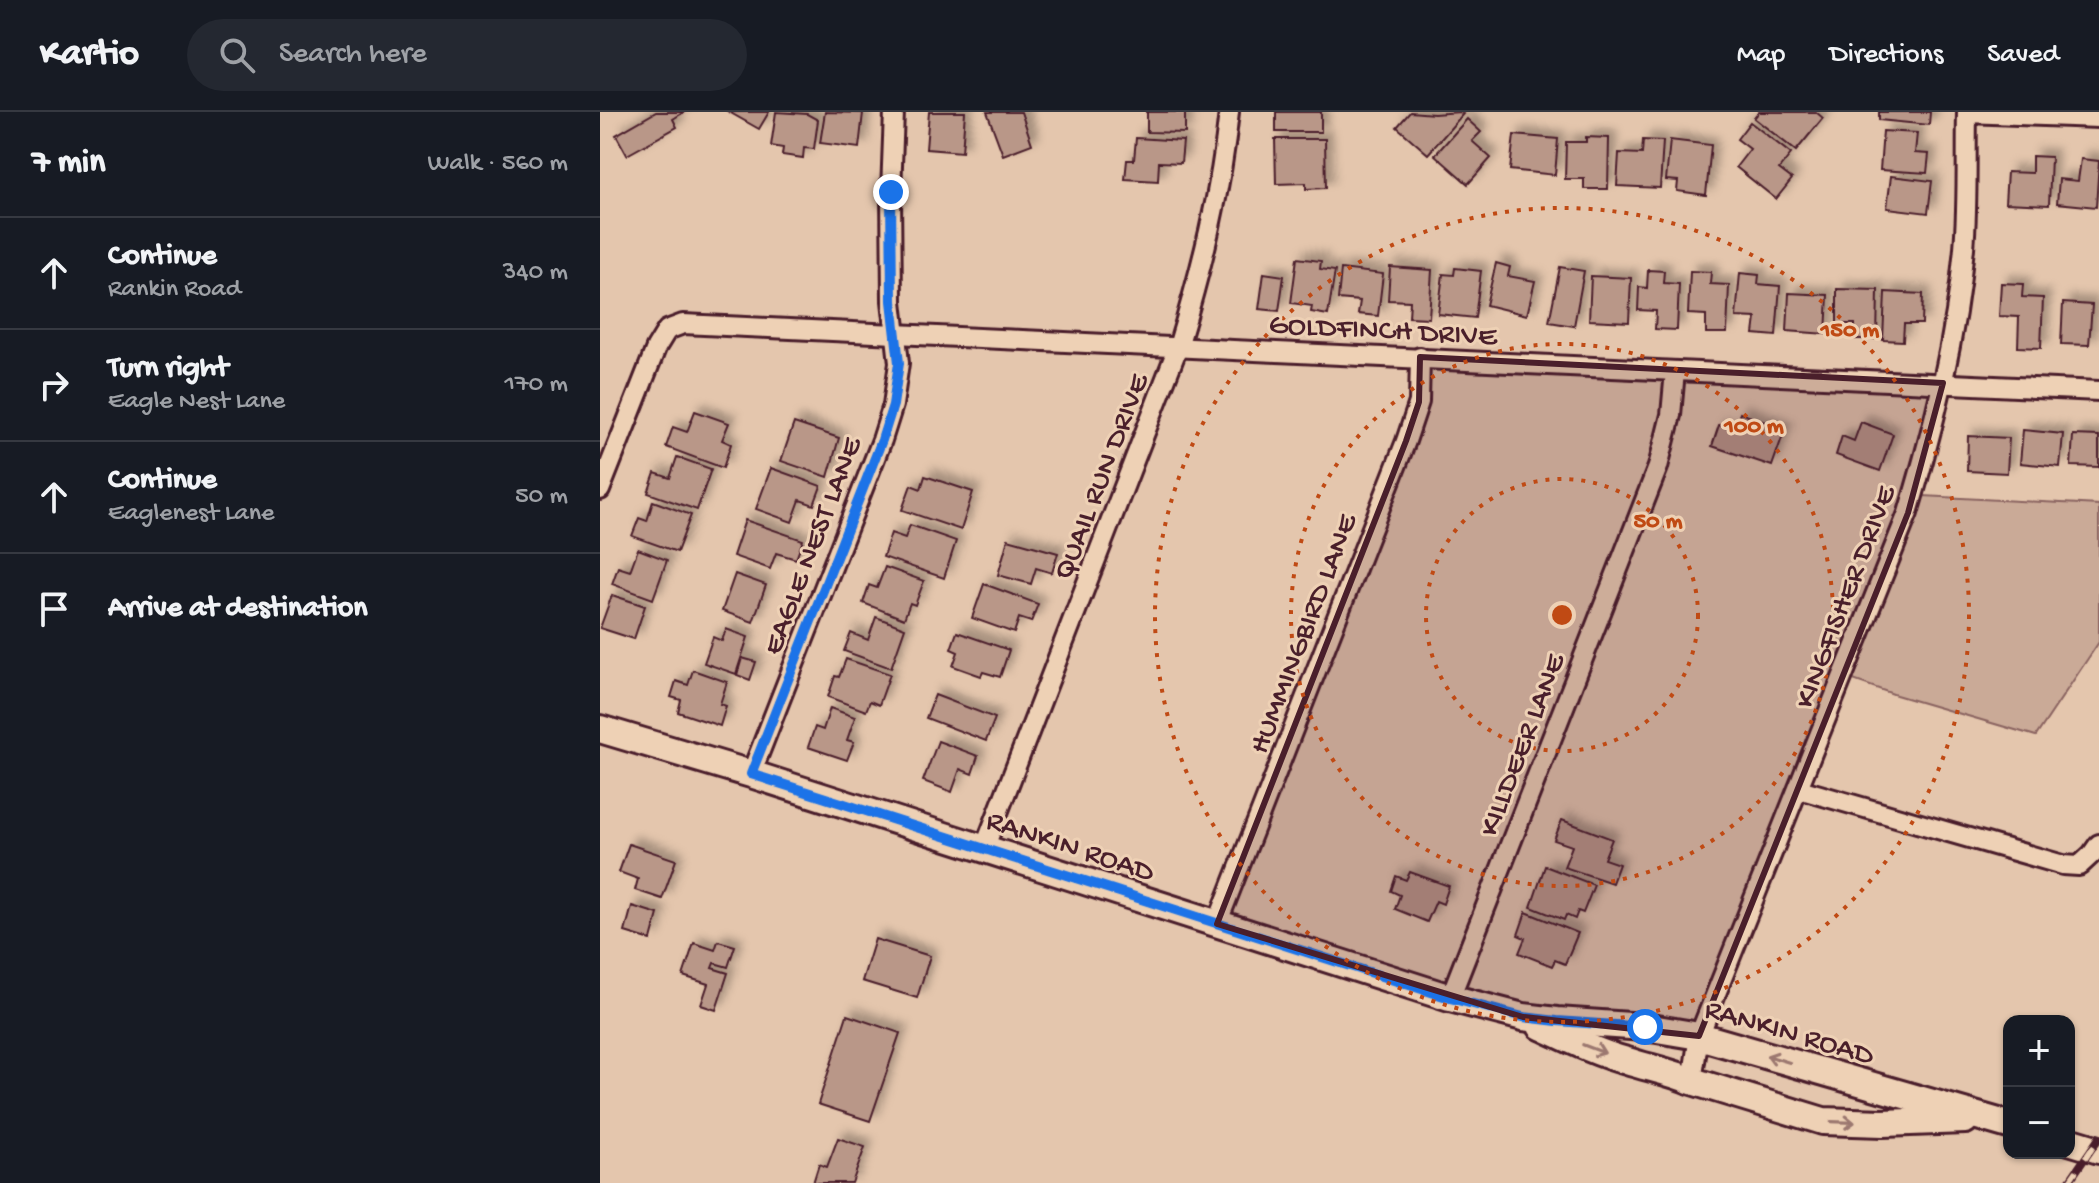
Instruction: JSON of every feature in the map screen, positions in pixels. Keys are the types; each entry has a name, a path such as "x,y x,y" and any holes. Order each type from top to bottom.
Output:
{"street":[{"name":"EAGLE NEST LANE","path":"751,774 893,405 899,363 892,301 894,112"},
{"name":"QUAIL RUN DRIVE","path":"984,849 1178,347 1198,282 1218,193 1229,112"},
{"path":"1967,112 2099,118"},
{"name":"KINGFISHER DRIVE","path":"1692,1081 1699,1036 1908,513 1931,434 1956,313 1964,246 1967,112"},
{"name":"GOLDFINCH DRIVE","path":"600,490 656,348 667,330 683,324 2099,391"},
{"name":"HUMMINGBIRD LANE","path":"1217,924 1406,441 1419,402 1420,357"},
{"name":"KILLDEER LANE","path":"1450,998 1658,467 1671,415 1675,371"},
{"name":"RANKIN ROAD","path":"600,729 751,774 1450,998 1523,1017 1645,1027 1699,1036 1998,1122"},
{"path":"1799,789 2063,865 2079,866 2099,844"},
{"name":"RANKIN ROAD","path":"1523,1017 1625,1061 1672,1072 1823,1121 1998,1122"},
{"path":"2075,1143 2099,1150"}],"highlighted area":[{"path":"1420,357 1943,383 1908,513 1699,1036 1523,1017 1217,924 1406,441 1419,402"}],"shaded area":[{"path":"1923,496 2099,505 2099,642 2036,736 1853,680"}],"building":[{"path":"656,112 684,112 673,119 677,127 627,155 616,135"},
{"path":"729,112 769,112 759,129"},
{"path":"776,112 807,114 818,120 814,149 804,148 803,158 782,155 783,148 771,146"},
{"path":"825,112 863,113 859,148 820,143"},
{"path":"929,112 965,112 962,152 926,149"},
{"path":"987,112 1021,112 1032,144 1003,155"},
{"path":"1147,112 1185,112 1185,133 1147,132"},
{"path":"1276,112 1321,112 1321,132 1276,132"},
{"path":"1410,112 1463,114 1428,154 1397,127"},
{"path":"1759,112 1816,112 1823,118 1796,151 1754,118"},
{"path":"1879,112 1930,112 1929,125 1879,120"},
{"path":"1467,119 1481,132 1472,141 1491,158 1468,184 1435,155"},
{"path":"1750,122 1791,154 1779,169 1792,179 1776,199 1736,167 1750,149 1737,139"},
{"path":"1883,131 1917,133 1915,153 1929,154 1927,173 1880,170"},
{"path":"1514,135 1558,139 1555,175 1510,170"},
{"path":"1586,137 1609,138 1608,189 1584,189 1584,179 1565,179 1566,142 1586,142"},
{"path":"1136,138 1183,141 1181,163 1159,162 1158,181 1125,179 1127,160 1134,160"},
{"path":"1275,139 1325,139 1326,188 1306,189 1306,183 1276,184"},
{"path":"1643,140 1663,141 1660,188 1617,186 1619,153 1642,154"},
{"path":"1670,140 1711,145 1706,195 1677,191 1678,181 1666,180"},
{"path":"2032,156 2051,157 2049,205 2005,203 2007,172 2032,173"},
{"path":"2081,159 2099,161 2096,207 2057,203 2059,179 2078,181"},
{"path":"1891,176 1932,181 1928,213 1887,208"},
{"path":"1297,258 1321,261 1320,269 1335,271 1328,315 1311,312 1312,306 1291,303"},
{"path":"1496,263 1510,267 1508,276 1535,281 1527,315 1486,305"},
{"path":"1390,267 1432,270 1429,318 1409,317 1410,301 1388,300"},
{"path":"1560,267 1584,271 1574,326 1549,322"},
{"path":"1455,268 1481,271 1475,318 1438,314 1443,274 1454,275"},
{"path":"1341,269 1383,274 1378,316 1358,314 1360,301 1338,299"},
{"path":"1648,270 1664,271 1663,283 1679,284 1677,330 1655,329 1656,311 1638,310 1639,287 1647,288"},
{"path":"1690,271 1711,272 1710,284 1729,285 1727,333 1706,333 1706,315 1688,314"},
{"path":"1264,273 1284,276 1279,311 1259,309"},
{"path":"1740,273 1759,275 1758,284 1780,286 1776,336 1754,334 1756,318 1736,317"},
{"path":"1591,276 1631,278 1629,322 1589,320"},
{"path":"2001,283 2023,284 2022,297 2043,298 2041,348 2018,347 2019,317 1999,316"},
{"path":"1837,289 1878,290 1877,339 1855,339 1855,324 1837,324"},
{"path":"1885,292 1923,294 1922,324 1904,324 1903,341 1883,340"},
{"path":"1789,293 1828,295 1826,334 1787,331"},
{"path":"2063,303 2092,305 2089,345 2061,344"},
{"path":"695,411 729,423 722,440 731,444 723,468 666,447 673,427 687,432"},
{"path":"1740,413 1785,429 1772,466 1712,446 1719,425 1734,430"},
{"path":"1861,422 1893,434 1880,471 1836,455 1842,436 1854,441"},
{"path":"794,423 839,438 828,477 781,461"},
{"path":"2023,430 2063,434 2060,467 2020,463"},
{"path":"2073,435 2099,436 2099,467 2071,466"},
{"path":"1968,436 2009,438 2007,473 1967,471"},
{"path":"677,457 711,469 697,510 648,493 655,473 670,478"},
{"path":"771,468 821,486 814,505 800,500 792,522 756,509"},
{"path":"925,476 973,492 961,530 902,510 911,485 921,489"},
{"path":"653,501 691,515 677,552 632,536 639,518 647,521"},
{"path":"745,520 803,540 796,559 776,553 770,569 733,556"},
{"path":"910,525 956,541 944,578 883,557 891,533 905,538"},
{"path":"1008,539 1058,553 1052,573 1036,568 1031,584 998,575"},
{"path":"638,549 667,560 653,599 612,584 618,567 630,571"},
{"path":"885,567 924,581 915,605 910,603 904,619 863,603 869,585 877,588"},
{"path":"735,574 766,585 753,622 722,611"},
{"path":"984,584 1038,604 1031,622 1019,618 1014,633 972,618"},
{"path":"612,595 645,606 634,639 600,628"},
{"path":"876,617 905,628 891,668 844,651 851,633 868,640"},
{"path":"726,629 748,637 736,674 704,663 713,637 722,641"},
{"path":"957,632 1009,650 1000,677 983,672 981,676 953,666 958,652 951,649"},
{"path":"742,658 756,662 750,680 737,675"},
{"path":"846,659 890,674 879,705 870,701 866,711 828,697 835,676 839,677"},
{"path":"693,670 727,682 720,704 726,706 720,726 678,712 681,700 671,697 676,681 688,685"},
{"path":"935,695 995,718 986,741 926,718"},
{"path":"830,708 855,717 847,740 854,742 847,760 808,747 815,727 823,730"},
{"path":"938,741 978,756 972,774 960,769 952,792 923,781"},
{"path":"1562,820 1612,839 1604,859 1619,864 1612,883 1564,867 1572,846 1554,840"},
{"path":"629,844 676,860 662,899 635,890 638,879 619,872"},
{"path":"1545,866 1594,885 1583,913 1578,911 1575,919 1566,915 1564,920 1531,907"},
{"path":"1410,872 1449,886 1443,904 1436,901 1427,922 1395,909 1400,895 1391,891 1396,876 1406,880"},
{"path":"632,906 658,914 651,940 625,932"},
{"path":"1526,912 1578,933 1565,964 1555,960 1552,966 1519,953 1525,938 1518,935"},
{"path":"875,939 930,956 917,998 862,981"},
{"path":"718,941 735,946 728,967 714,963 712,968 728,973 716,1010 701,1005 708,984 683,976 694,943 715,950"},
{"path":"847,1015 900,1033 870,1121 818,1104"},
{"path":"838,1138 865,1147 852,1183 813,1183 819,1164 827,1167"}],"railway":[{"path":"2068,1183 2099,1138"}],"route":[{"path":"891,192 892,301 899,363 893,405 751,774 1450,998 1523,1017 1645,1027"}]}
